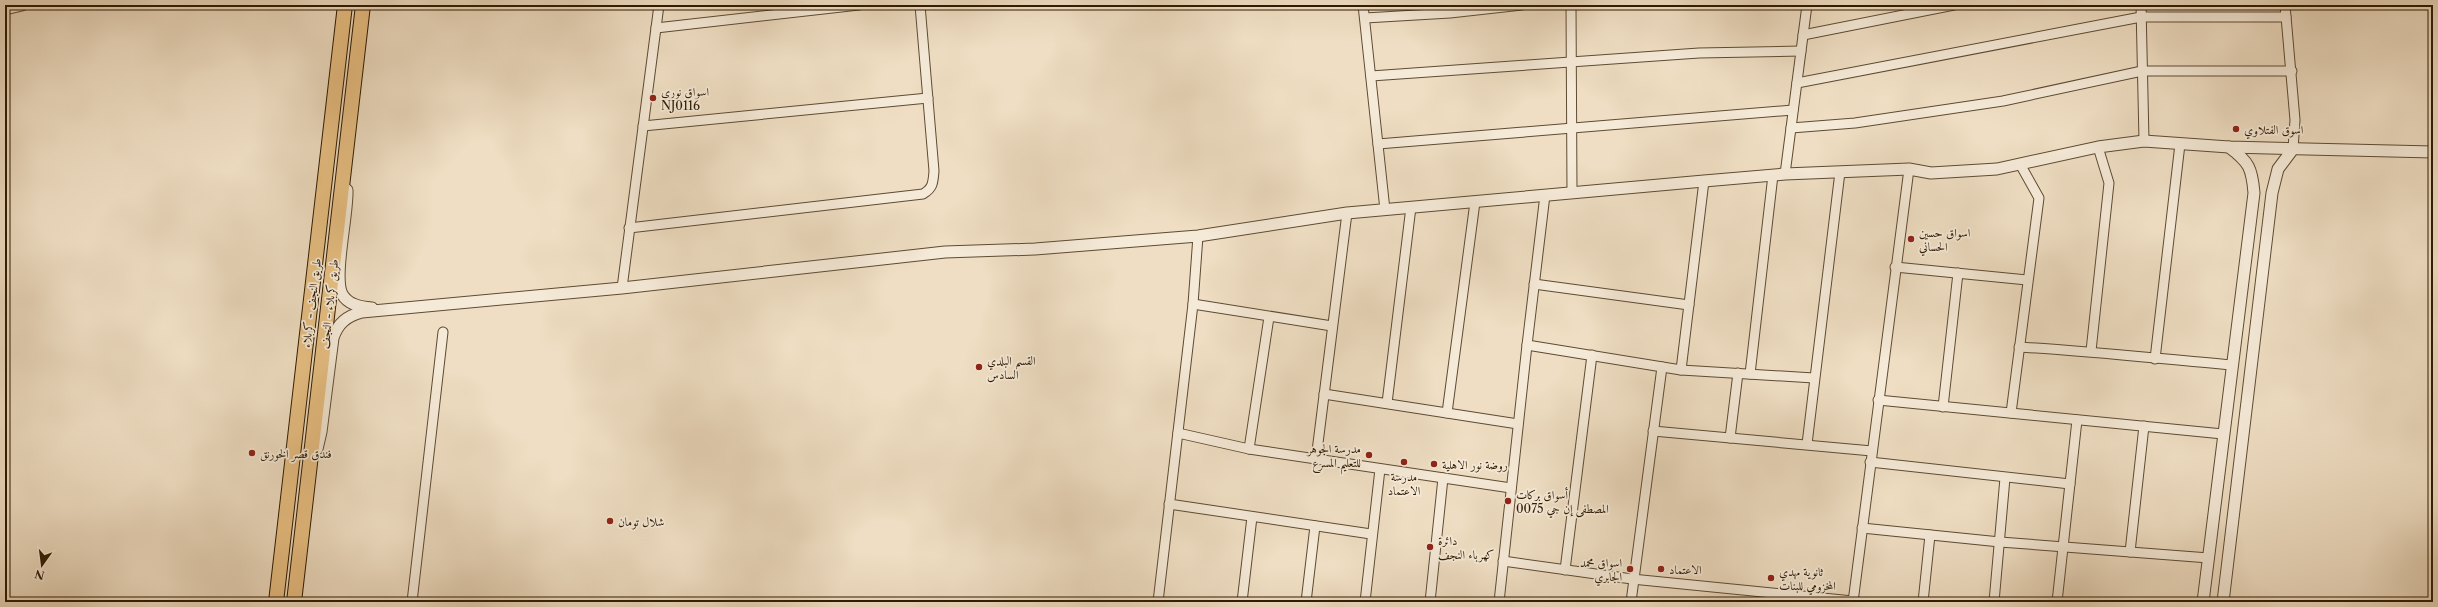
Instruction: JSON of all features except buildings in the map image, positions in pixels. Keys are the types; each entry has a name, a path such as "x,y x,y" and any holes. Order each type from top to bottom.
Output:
{"highway":[{"name":"طريق النجف - کربلاء","path":"276,602 345,5"},
{"name":"طريق کربلاء - النجف","path":"294,602 311,466 363,5"}],"street":[{"path":"5,8 22,5"},
{"path":"622,288 659,5"},
{"path":"656,28 859,5"},
{"path":"629,228 923,194 930,190 934,183 920,5"},
{"path":"1364,5 1385,210"},
{"path":"1365,18 1450,13 1522,5"},
{"path":"1571,5 1572,193"},
{"path":"1785,174 1807,5"},
{"path":"1803,35 1954,5"},
{"path":"2141,5 2144,141"},
{"path":"2223,602 2272,193 2278,169 2293,149 2295,120 2292,71 2285,5"},
{"path":"1797,83 2141,17 2286,16"},
{"path":"1371,76 1699,53 1801,51"},
{"path":"1791,128 1855,123 2003,101 2142,71 2292,71"},
{"path":"643,126 928,98"},
{"path":"1378,144 1793,110"},
{"path":"311,466 321,432 333,338 336,329 353,315 384,310 622,288 945,252 1035,249 1198,236 1347,213 1704,181 1785,174 1908,169 1931,173 1997,169 2098,147 2144,141 2230,147 2433,152"},
{"path":"2155,359 2180,144"},
{"path":"2091,351 2109,183 2098,147"},
{"path":"2203,602 2254,193 2252,172 2245,159 2230,147"},
{"path":"346,160 347,209 340,273 340,290 345,298 356,305 384,310"},
{"path":"2011,413 2027,280 2039,198 2020,164"},
{"path":"1503,561 1632,579 1853,602 1908,169"},
{"path":"1807,444 1840,172"},
{"path":"1750,374 1773,175"},
{"path":"1681,370 1704,181"},
{"path":"2254,193 2263,187 2272,193"},
{"path":"1499,602 1526,345 1545,195"},
{"path":"1447,413 1475,202"},
{"path":"1387,403 1411,207"},
{"path":"1316,459 1347,213"},
{"path":"1158,602 1193,304 1198,236"},
{"path":"1895,267 2027,280"},
{"path":"1943,407 1958,273"},
{"path":"1534,284 1689,305"},
{"path":"1193,304 1332,326"},
{"path":"1249,449 1269,317"},
{"path":"412,602 442,332"},
{"path":"1526,345 1681,370 1814,378"},
{"path":"2019,347 2091,351 2155,359 2232,365"},
{"path":"1565,570 1592,355"},
{"path":"1631,602 1632,579 1662,367"},
{"path":"1730,438 1738,373"},
{"path":"1324,394 1518,424"},
{"path":"1878,400 2223,434"},
{"path":"2057,602 2077,420"},
{"path":"2130,552 2144,426"},
{"path":"1653,431 1872,451"},
{"path":"1178,433 1249,449 1511,488"},
{"path":"1870,462 2070,484"},
{"path":"1365,602 1371,534 1380,469"},
{"path":"1430,602 1443,478"},
{"path":"1994,602 2005,478"},
{"path":"1169,504 1371,534"},
{"path":"1242,602 1252,516"},
{"path":"1306,602 1315,526"},
{"path":"1862,528 2000,542 2209,560"},
{"path":"1923,602 1930,535"},
{"path":"2209,560 2210,566 2217,570 2224,567 2228,563"}],"place":[{"name":"اسواق نوري NJ0116","path":"653,98"},
{"name":"اسوق الفتلاوي","path":"2236,129"},
{"name":"اسواق حسين الحساني","path":"1911,239"},
{"name":"القسم البلدي السادس","path":"979,367"},
{"name":"فندق قصر الخورنق","path":"252,453"},
{"name":"مدرسة الجوهر للتعليم المسرع","path":"1369,455"},
{"name":"مدرسة الاعتماد","path":"1404,462"},
{"name":"روضة نور الاهلية","path":"1434,464"},
{"name":"أسواق بركات المصطفی إن جي 0075","path":"1508,501"},
{"name":"شلال تومان","path":"610,521"},
{"name":"دائرة كهرباء النجف","path":"1430,547"},
{"name":"اسواق محمد الجابري","path":"1630,569"},
{"name":"الاعتماد","path":"1661,569"},
{"name":"ثانوية مهدي المخزومي للبنات","path":"1771,578"}]}
